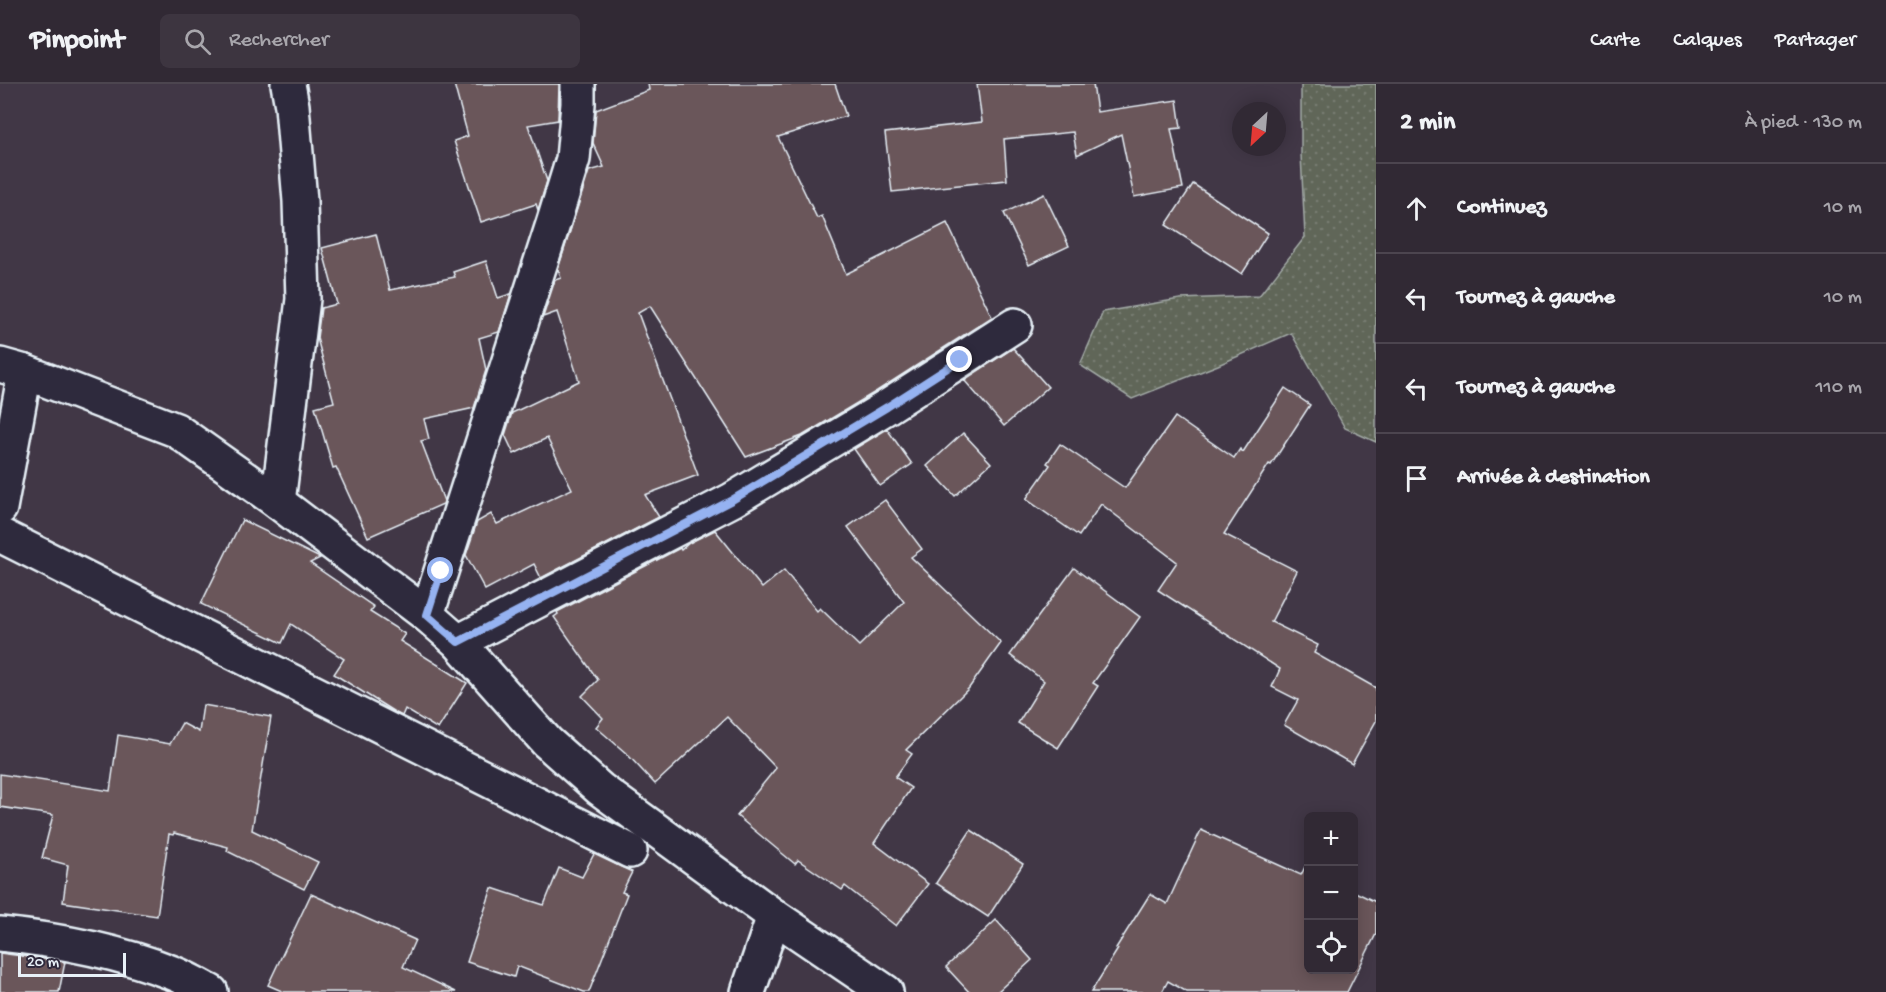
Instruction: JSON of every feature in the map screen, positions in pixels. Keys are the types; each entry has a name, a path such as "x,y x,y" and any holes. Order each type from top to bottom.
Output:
{"street":[{"path":"278,502 303,299 300,201 288,84"},
{"path":"427,615 573,159 578,84"},
{"path":"458,642 732,500 887,407 1015,325"},
{"path":"0,508 12,368 176,430 278,502 427,615 458,642 547,742 600,789 774,916 886,992"},
{"path":"0,535 630,851"},
{"path":"748,992 774,916"},
{"path":"0,934 54,940 108,952 174,973 211,992"}],"green space":[{"path":"1301,84 1376,84 1376,442 1345,428 1291,333 1132,399 1080,365 1103,312 1180,299 1259,296 1305,237 1301,154"}],"building":[{"path":"454,84 559,84 558,120 528,125 547,181 538,210 536,204 481,222 454,141 468,136"},
{"path":"648,84 835,84 846,116 778,137 817,218 822,216 846,274 947,223 992,317 802,436 746,457 650,306 638,313 698,475 645,495 659,517 541,578 534,564 485,590 466,555 477,522 491,514 497,524 572,489 547,438 514,454 505,435 512,413 579,381 557,312 543,317 555,280 561,278 558,269 589,171 604,167 593,143 596,110 649,90"},
{"path":"977,84 1093,84 1097,112 1177,100 1181,128 1171,129 1183,188 1134,197 1121,134 1077,155 1073,132 1004,139 1007,180 892,192 885,133 982,122"},
{"path":"1193,184 1268,233 1242,274 1166,225"},
{"path":"1044,194 1069,246 1029,265 1004,213"},
{"path":"376,234 390,290 455,277 453,272 486,261 498,298 511,294 499,332 479,338 486,370 474,408 424,419 429,439 421,441 444,501 443,504 368,537 336,467 333,468 315,407 334,402 317,338 321,308 337,304 322,248"},
{"path":"1013,348 1048,387 1004,426 964,380"},
{"path":"1285,388 1310,405 1224,534 1297,571 1271,622 1318,645 1314,653 1376,688 1376,721 1352,764 1284,725 1298,700 1272,687 1280,669 1158,590 1177,562 1101,504 1079,536 1026,499 1050,465 1047,463 1060,444 1125,488 1175,417 1234,458 1240,449 1243,452"},
{"path":"887,429 912,464 880,486 854,449"},
{"path":"963,433 991,463 955,496 927,466"},
{"path":"885,500 922,549 911,557 1001,643 969,688 906,750 912,754 895,777 911,788 874,843 928,884 896,926 845,886 842,890 798,860 795,864 737,816 776,768 727,717 655,784 627,754 596,727 603,718 582,696 598,680 554,617 558,614 557,612 680,548 681,550 689,543 715,530 762,588 784,570 817,611 820,608 859,646 904,602 848,527"},
{"path":"242,520 320,558 310,563 374,607 370,612 405,634 400,641 467,683 438,729 405,709 402,716 396,713 334,674 344,659 291,624 282,643 201,604"},
{"path":"1074,568 1140,617 1093,683 1098,686 1058,748 1018,723 1044,681 1010,655"},
{"path":"203,705 271,717 252,830 318,862 304,889 227,851 228,847 174,833 169,834 157,916 63,902 68,865 42,858 53,815 0,807 0,774 110,791 118,735 170,744 182,723 199,732"},
{"path":"971,830 1023,864 988,917 936,883"},
{"path":"1201,830 1301,875 1304,869 1304,974 1356,974 1347,992 1187,992 1168,981 1162,992 1091,992 1150,894 1167,904"},
{"path":"594,854 632,872 622,892 627,894 589,992 517,966 514,977 467,962 492,888 544,905 559,868 582,877"},
{"path":"1358,893 1376,902 1376,934 1358,970"},
{"path":"311,894 415,940 403,967 456,992 284,992 268,985"},
{"path":"996,920 1032,960 997,992 969,992 946,967"},
{"path":"0,953 65,962 59,992 0,992"}],"route":[{"path":"441,571 427,615 458,642 732,500 887,407 960,360"}]}
